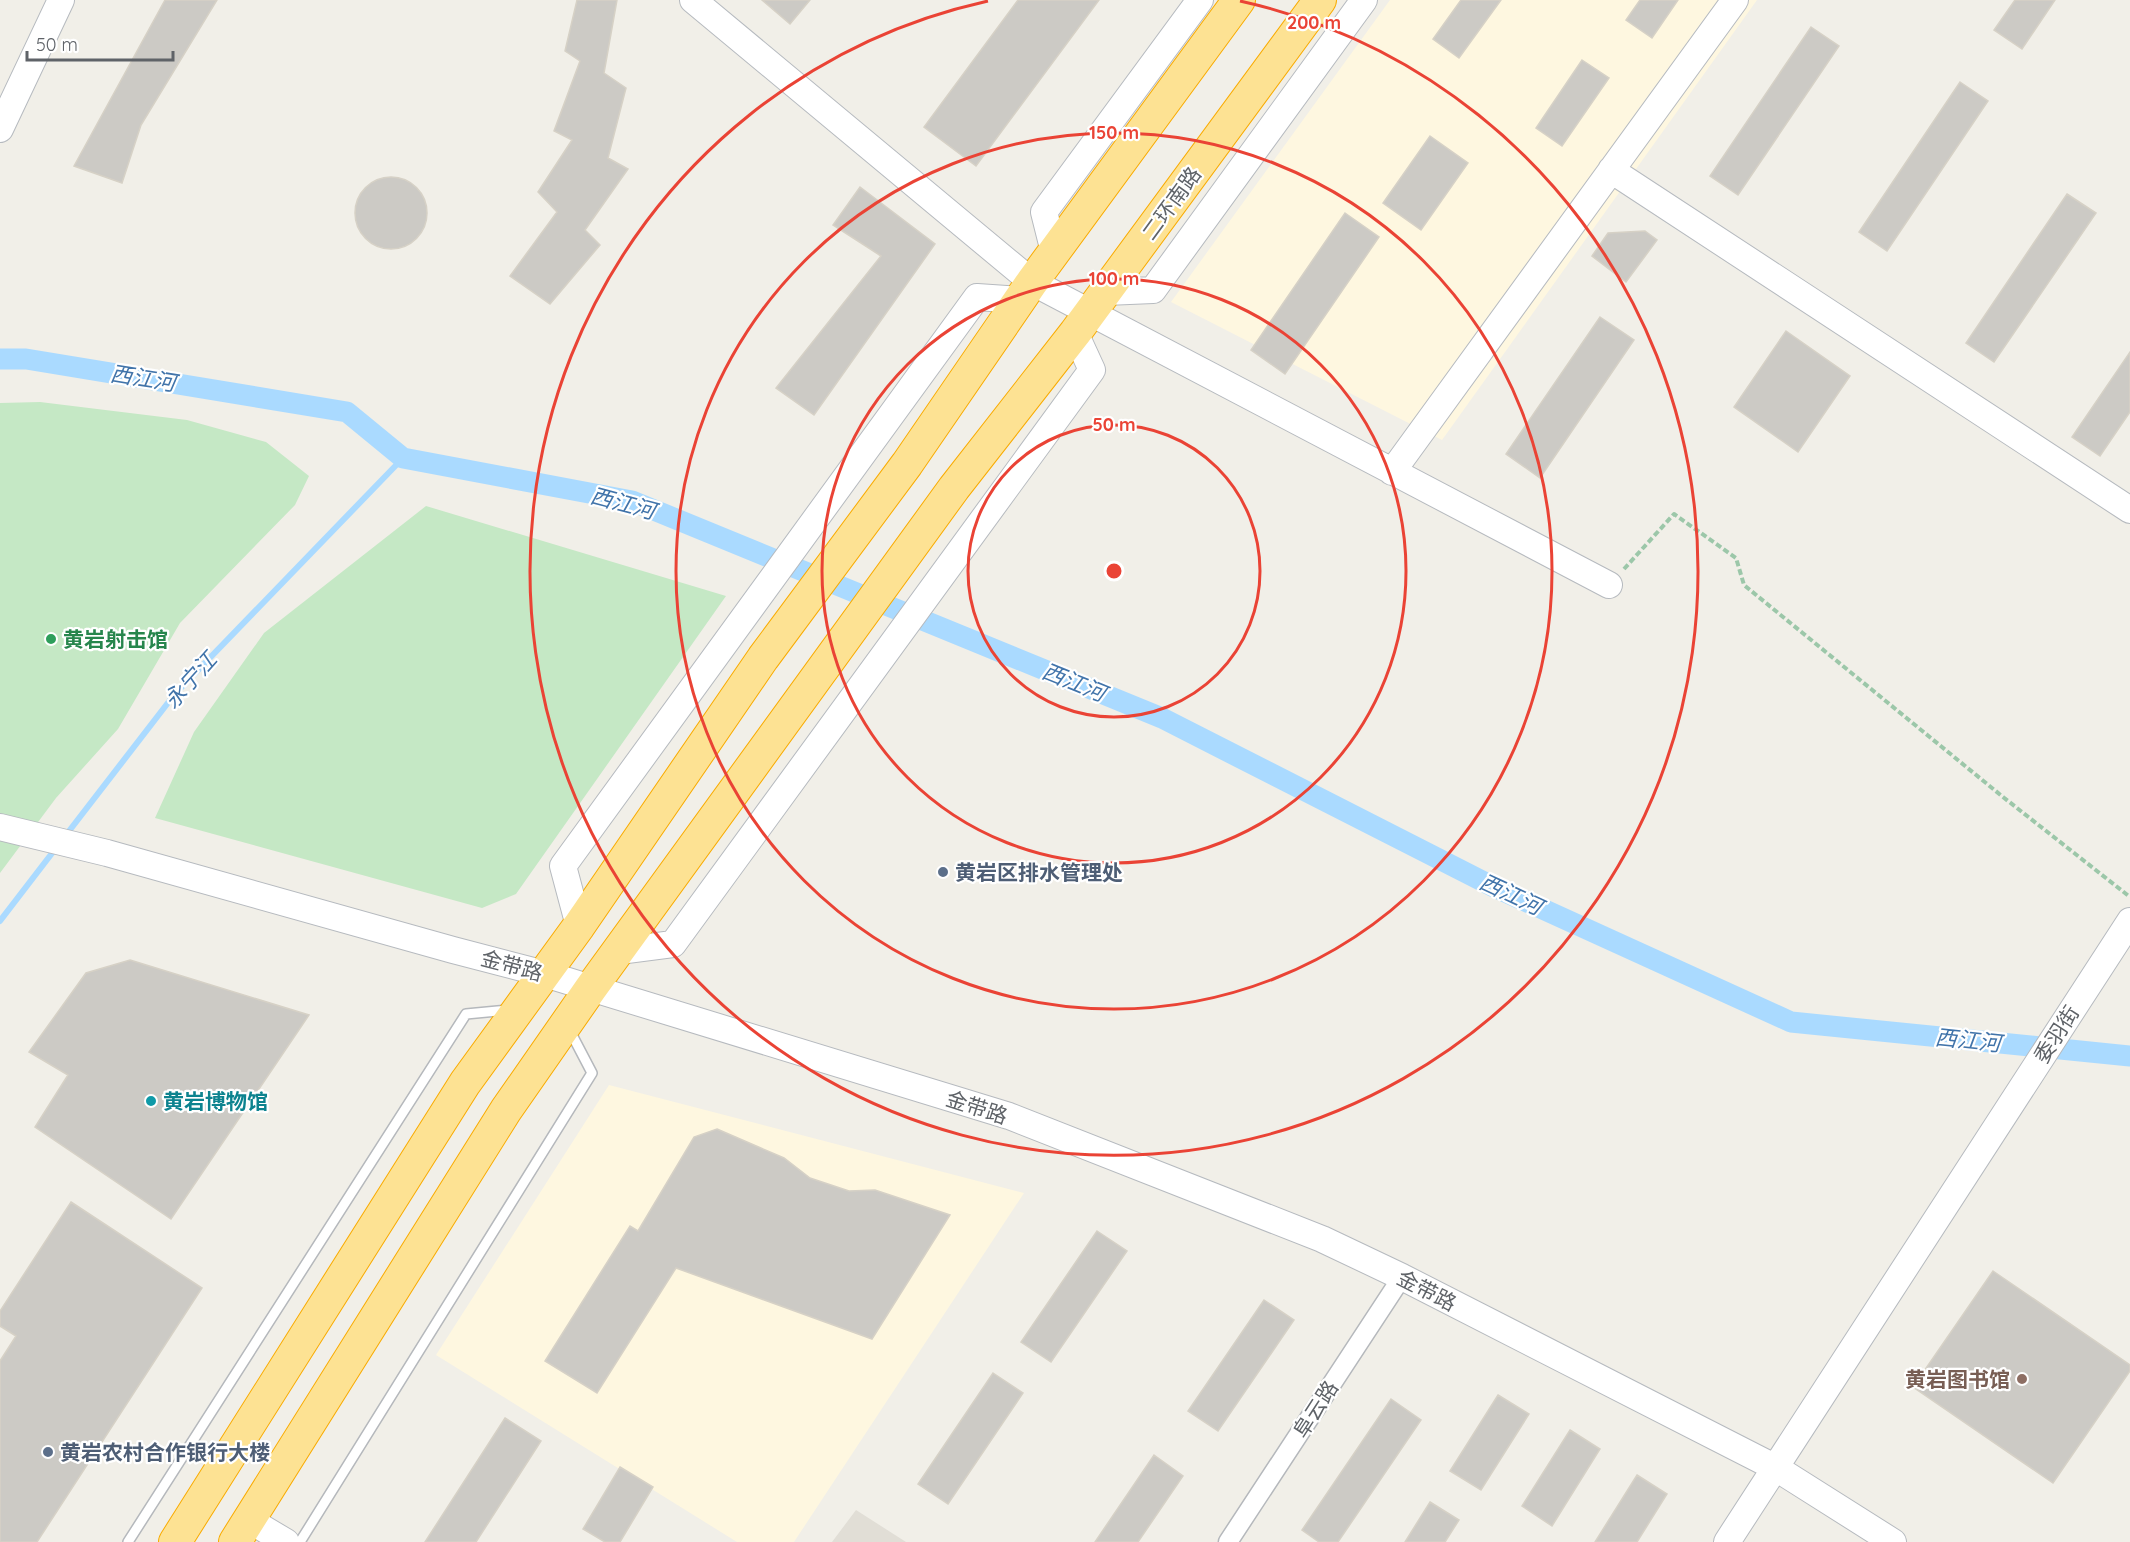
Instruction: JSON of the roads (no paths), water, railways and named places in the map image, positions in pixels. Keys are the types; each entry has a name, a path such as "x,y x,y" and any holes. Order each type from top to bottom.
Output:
{"highway":[{"path":"175,1542 465,1083 579,926 763,658 907,464 1026,291 1239,0"},
{"name":"二环南路","path":"242,1531 506,1110 591,988 954,488 1091,313 1320,0"}],"street":[{"path":"0,129 61,0"},
{"path":"693,0 1026,291 1091,313 1609,585"},
{"path":"1054,252 1044,212 1200,0"},
{"path":"1091,313 1153,290 1364,0"},
{"path":"1392,472 1735,0"},
{"path":"1611,170 2130,510"},
{"path":"579,926 563,866 977,297 1026,291"},
{"path":"619,951 674,944 1092,370 1091,313"},
{"name":"金带路","path":"0,827 108,853 545,974 1009,1116 1322,1239 1402,1277 1776,1468 1893,1542"},
{"name":"委羽街","path":"1727,1542 2130,921"},
{"name":"阜云路","path":"1228,1542 1402,1277"},
{"path":"242,1531 286,1542"}],"lane":[{"path":"128,1542 466,1014 519,1009"},
{"path":"300,1542 592,1073 566,1024"}],"waterway":[{"name":"西江河","path":"0,359 26,359 347,412 403,458 632,501 1162,718 1492,886 1791,1022 2130,1056"},
{"name":"永宁江","path":"66,835 174,695 403,458"},
{"name":"永宁江","path":"0,921 56,848"}],"place":[{"name":"黄岩射击馆","path":"51,639"},
{"name":"黄岩区排水管理处","path":"943,872"},
{"name":"黄岩博物馆","path":"151,1101"},
{"name":"黄岩图书馆","path":"2022,1379"},
{"name":"黄岩农村合作银行大楼","path":"48,1452"}]}
